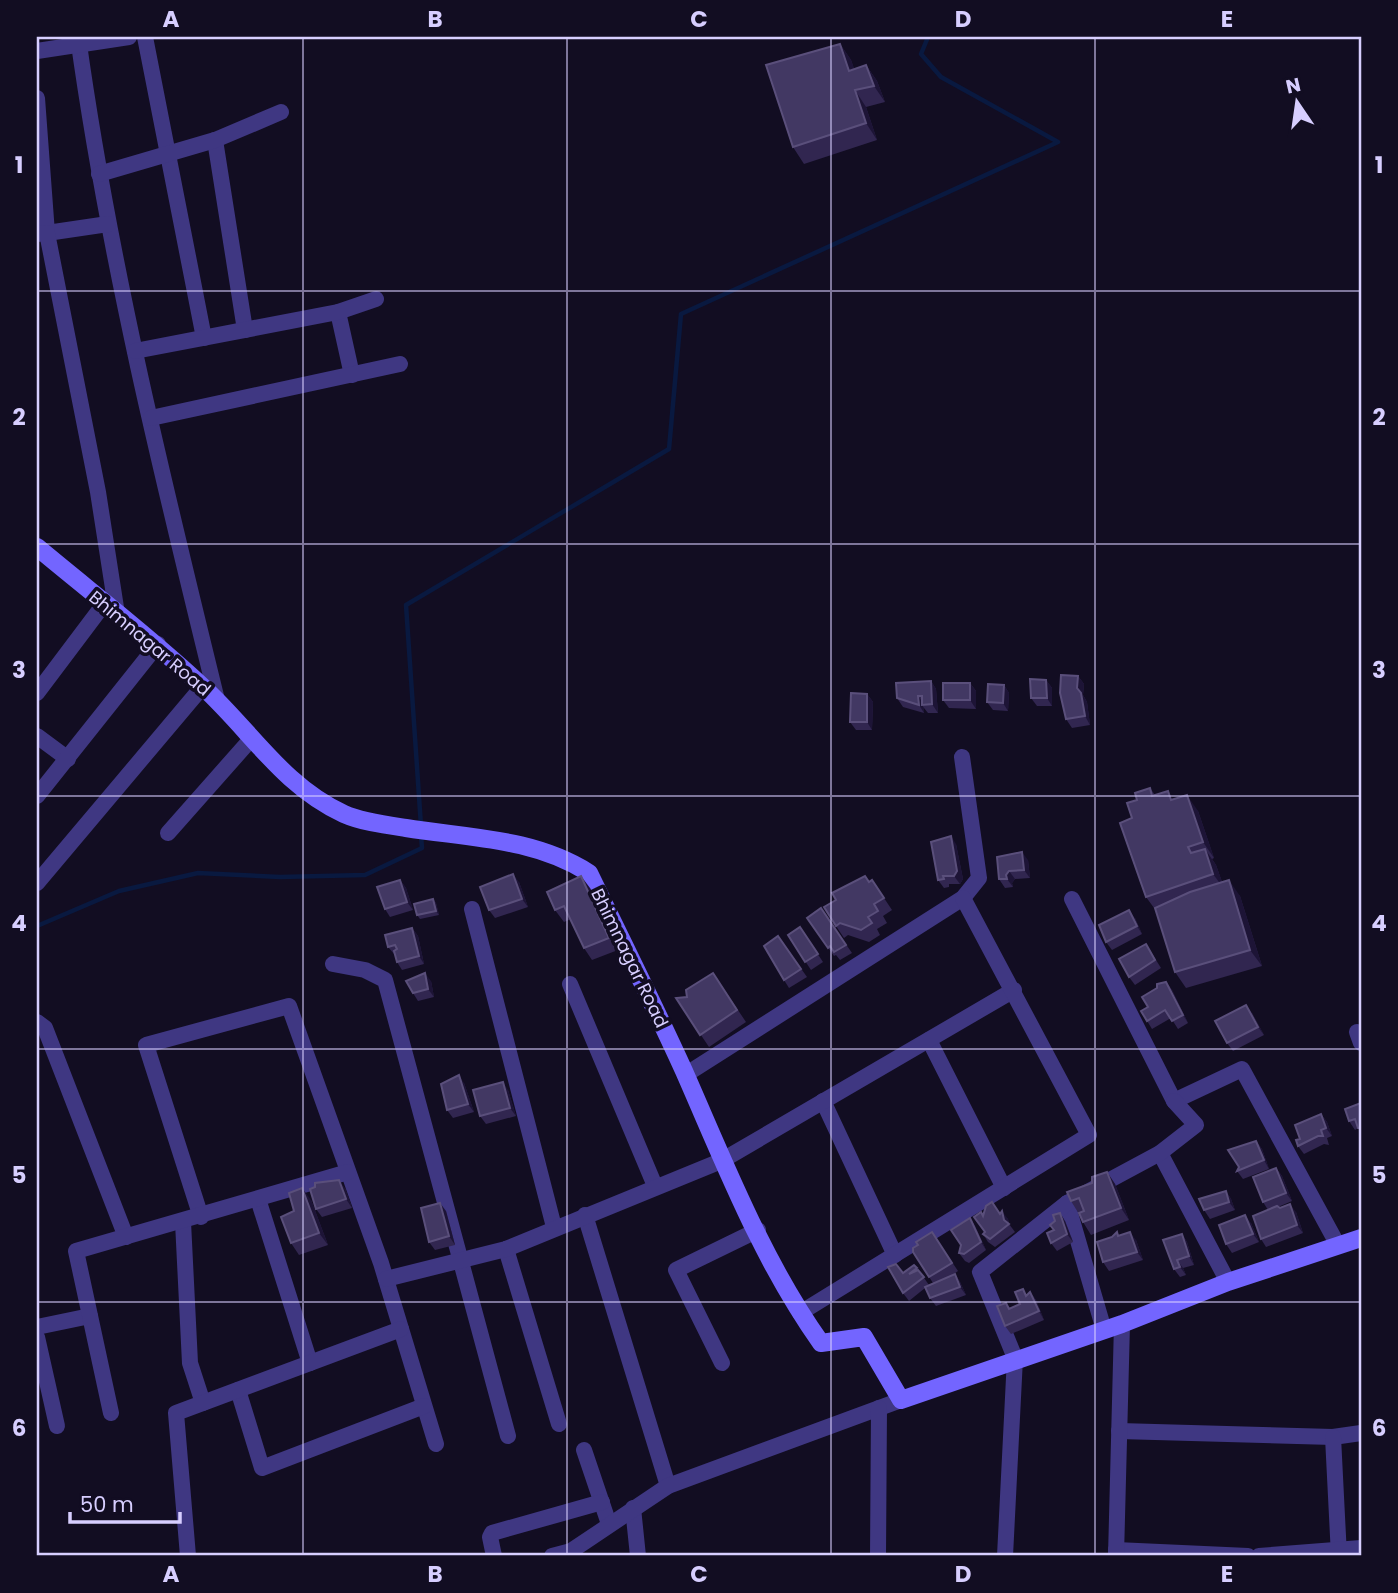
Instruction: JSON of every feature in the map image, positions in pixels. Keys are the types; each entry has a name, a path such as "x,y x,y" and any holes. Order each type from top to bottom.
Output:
{"street":[{"path":"37,51 79,41 129,37"},
{"path":"145,37 204,338"},
{"path":"79,41 108,224 217,700"},
{"path":"37,98 42,234 98,492 111,609 37,693"},
{"path":"99,174 215,140 281,112"},
{"path":"215,140 246,330"},
{"path":"42,234 108,224"},
{"path":"135,351 338,312 376,299"},
{"path":"338,312 352,374"},
{"path":"151,418 400,364"},
{"name":"Bhimnagar Road","path":"37,547 158,645 203,686 295,785 345,815 389,826 528,845 570,861 589,873 685,1075 721,1161 758,1230 790,1299 821,1343 864,1336 901,1400"},
{"path":"37,796 158,645"},
{"path":"37,883 203,686"},
{"path":"37,736 68,759"},
{"path":"168,834 252,738"},
{"path":"685,1075 963,898 979,878 962,757"},
{"path":"800,1313 1089,1135 963,898"},
{"path":"1004,1556 1015,1358 979,1272 1067,1203 1160,1153 1196,1125 1174,1101 1072,899"},
{"path":"472,909 554,1227"},
{"path":"333,964 365,971 384,979 508,1436"},
{"path":"570,984 655,1186"},
{"path":"386,1279 460,1258 506,1249 554,1227 721,1161 1014,990"},
{"path":"201,1217 146,1045 289,1006 386,1279 436,1444"},
{"path":"37,1022 45,1028 126,1237"},
{"path":"929,1040 1004,1188"},
{"path":"1174,1101 1242,1069 1334,1238"},
{"path":"824,1101 895,1255"},
{"path":"1160,1153 1228,1282"},
{"path":"111,1413 76,1251 201,1217 348,1172"},
{"path":"258,1199 310,1363"},
{"path":"1067,1203 1104,1330"},
{"path":"585,1215 668,1486"},
{"path":"183,1222 190,1363 203,1403"},
{"path":"722,1363 676,1270 758,1230"},
{"path":"552,1556 571,1551 668,1486 1015,1358 1122,1324 1228,1282 1361,1238"},
{"path":"506,1249 559,1424"},
{"path":"37,1327 90,1316"},
{"path":"1122,1324 1116,1553 1248,1556"},
{"path":"188,1556 176,1413 401,1329"},
{"path":"37,1337 57,1426"},
{"path":"238,1390 262,1468 424,1406"},
{"path":"878,1556 879,1408"},
{"path":"1119,1431 1333,1437 1361,1433"},
{"path":"1333,1437 1339,1553"},
{"path":"584,1450 609,1524"},
{"path":"494,1556 490,1537 492,1533 601,1502"},
{"path":"634,1508 638,1556"},
{"path":"1259,1556 1339,1553 1361,1548"}],"building":[{"path":"840,44 849,71 866,65 874,86 855,90 866,123 793,147 766,65"},
{"path":"1061,675 1078,676 1077,688 1081,693 1085,716 1066,719 1060,693"},
{"path":"1030,679 1046,680 1047,698 1031,698"},
{"path":"931,681 932,704 922,705 922,696 918,696 919,705 897,698 896,683"},
{"path":"943,683 970,683 970,700 943,700"},
{"path":"988,684 1004,685 1003,703 987,702"},
{"path":"851,693 867,694 867,722 850,722"},
{"path":"1150,788 1152,796 1168,791 1171,800 1187,795 1203,842 1188,847 1191,853 1205,849 1213,874 1146,897 1120,823 1132,818 1127,803 1137,800 1135,793"},
{"path":"951,836 957,871 954,876 943,876 944,879 938,880 931,842"},
{"path":"1022,852 1024,870 1009,871 1007,879 999,879 997,857"},
{"path":"513,874 522,899 489,910 480,887"},
{"path":"581,876 609,938 584,948 564,906 555,910 547,892"},
{"path":"865,876 869,882 872,880 884,898 874,904 878,911 868,917 872,923 861,930 840,923 836,926 824,907 836,900 832,893"},
{"path":"400,880 407,902 385,909 377,887"},
{"path":"1229,880 1250,950 1175,972 1155,908 1190,892"},
{"path":"433,899 436,911 417,915 414,904"},
{"path":"821,908 846,945 834,952 830,946 828,948 807,918"},
{"path":"1129,910 1137,926 1106,942 1099,925"},
{"path":"800,927 818,954 805,962 788,935"},
{"path":"412,928 419,956 397,962 394,951 397,949 395,945 388,947 385,935"},
{"path":"778,936 801,969 784,980 764,946"},
{"path":"1146,944 1155,960 1129,977 1119,959"},
{"path":"425,973 428,989 413,993 406,981"},
{"path":"713,973 737,1010 700,1035 676,998 687,997 686,990"},
{"path":"1166,982 1183,1015 1172,1021 1165,1010 1147,1021 1141,1011 1148,1007 1142,997 1157,988 1157,984"},
{"path":"1246,1005 1258,1027 1227,1043 1215,1021"},
{"path":"459,1075 468,1104 447,1110 441,1084"},
{"path":"503,1082 510,1108 480,1116 473,1090"},
{"path":"1361,1103 1361,1128 1358,1128 1355,1119 1349,1121 1345,1109"},
{"path":"1321,1114 1326,1128 1321,1130 1323,1136 1298,1146 1296,1140 1300,1139 1295,1125"},
{"path":"1256,1141 1264,1160 1237,1171 1239,1167 1228,1150"},
{"path":"1276,1168 1286,1193 1263,1202 1253,1177"},
{"path":"1107,1172 1121,1208 1083,1222 1079,1213 1084,1211 1079,1198 1071,1201 1067,1192 1092,1183 1092,1177"},
{"path":"339,1180 346,1199 316,1209 310,1189 315,1187 315,1183"},
{"path":"302,1188 319,1233 291,1243 281,1217 294,1211 289,1193"},
{"path":"1226,1191 1229,1202 1204,1210 1199,1199"},
{"path":"992,1202 1000,1214 1002,1211 1004,1220 1009,1224 990,1239 983,1234 985,1232 974,1217 981,1212 983,1216 986,1206"},
{"path":"440,1203 449,1236 429,1242 421,1208"},
{"path":"1290,1204 1297,1225 1261,1239 1253,1216 1277,1206 1280,1208"},
{"path":"1060,1213 1067,1234 1051,1243 1047,1233 1054,1230 1050,1225 1055,1221 1053,1215"},
{"path":"1245,1215 1253,1234 1226,1244 1219,1225"},
{"path":"970,1218 981,1242 964,1254 959,1253 961,1245 951,1230"},
{"path":"932,1232 952,1263 929,1277 913,1248 918,1245 916,1242"},
{"path":"1117,1232 1118,1236 1130,1232 1137,1252 1103,1262 1097,1242 1112,1237"},
{"path":"1182,1234 1189,1256 1177,1260 1180,1267 1174,1269 1163,1240"},
{"path":"896,1264 903,1273 914,1265 917,1268 909,1274 918,1270 924,1277 903,1293 888,1267"},
{"path":"955,1274 960,1287 930,1298 925,1287"},
{"path":"1023,1289 1026,1296 1030,1292 1039,1311 1005,1326 997,1306 1006,1303 1009,1309 1020,1304 1015,1292"}],"waterway":[{"path":"421,826 406,605 669,449 681,314 1058,142 941,77 921,54 928,37"},
{"path":"37,926 119,891 198,873 280,877 365,875 422,848 421,835"}]}
